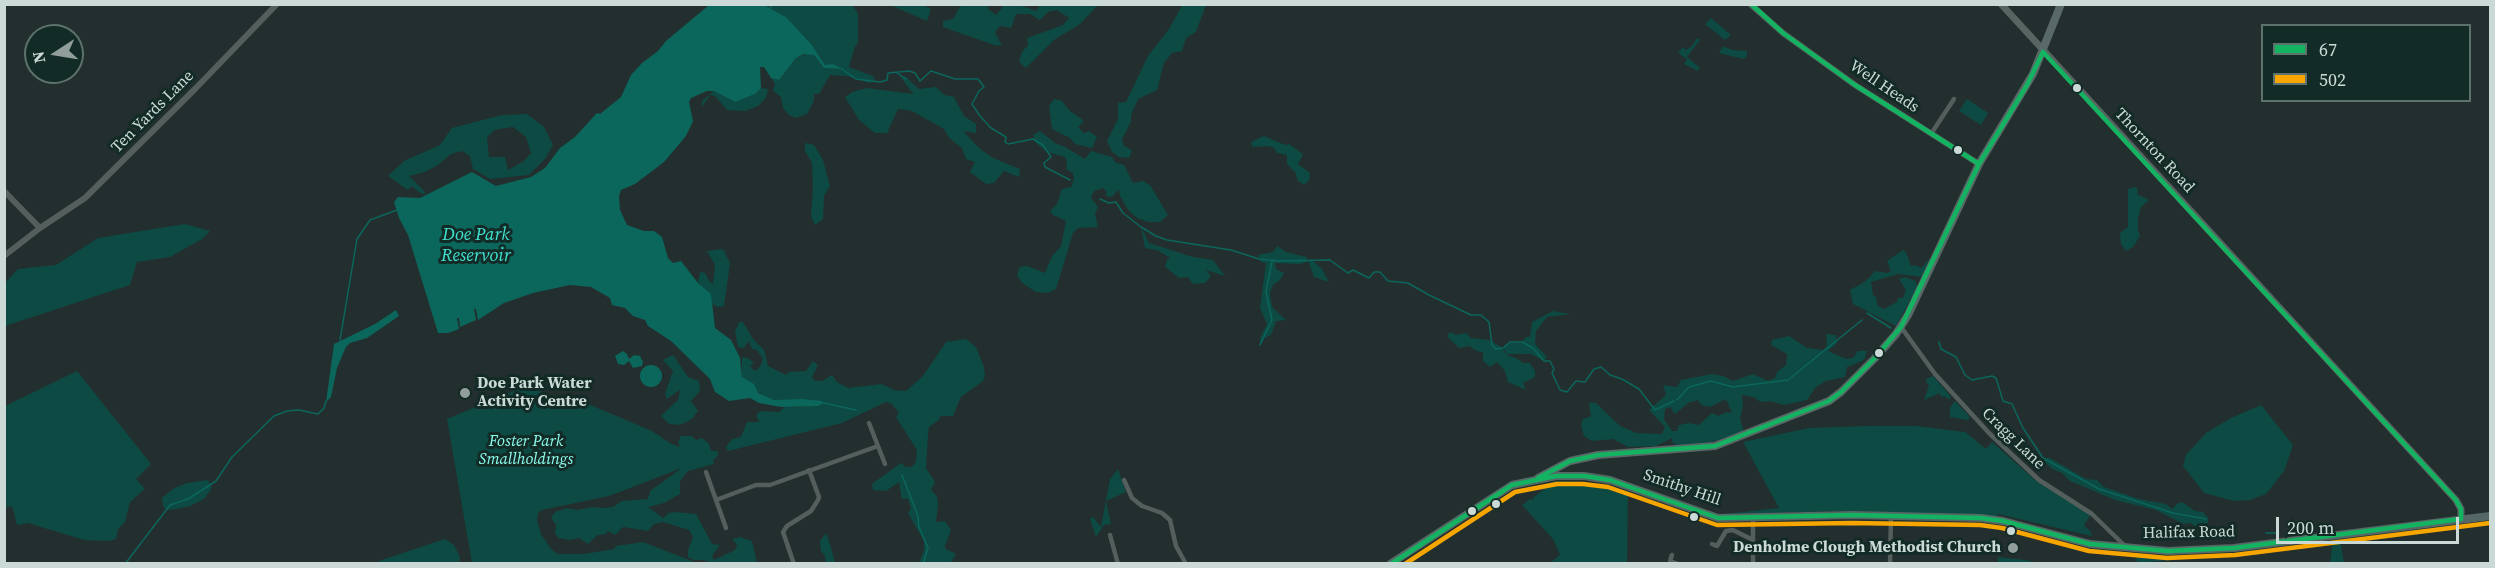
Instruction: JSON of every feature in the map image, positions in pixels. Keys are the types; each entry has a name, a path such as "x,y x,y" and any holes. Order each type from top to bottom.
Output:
{"highway":[{"name":"Smithy Hill","path":"1538,478 1584,476 1610,480 1718,518 1891,516"},
{"path":"1390,564 1512,485 1538,478"},
{"name":"Halifax Road","path":"1891,516 1992,520 2091,544 2168,551 2213,550 2490,516"}],"main road":[{"name":"Thornton Road","path":"2001,4 2456,500 2461,509 2461,519"},
{"path":"1538,478 1574,460 1598,455 1704,449 1829,401 1840,392 1875,358 1901,327 1979,164 2027,85 2043,52 2061,4"}],"street":[{"name":"Ten Yards Lane","path":"4,256 40,228 85,198 277,4"},
{"name":"Well Heads","path":"1749,4 1783,33 1855,85 1979,164"},
{"path":"1931,134 1954,99"},
{"path":"4,191 40,228"},
{"name":"Cragg Lane","path":"1901,327 1935,374 1989,433 2039,480 2092,514 2128,549"},
{"path":"869,423 885,464"},
{"path":"716,500 756,485 770,485 878,446"},
{"path":"794,564 783,532 787,526 812,511 818,500 809,470"},
{"path":"706,472 726,528"},
{"path":"1124,480 1132,498 1142,506 1162,513 1170,520 1176,546 1186,564"},
{"path":"1890,564 1891,516"},
{"path":"1753,518 1754,564"},
{"path":"1717,546 1726,531 1733,530 1753,540"},
{"path":"1110,535 1118,564"},
{"path":"1754,551 1766,551"},
{"path":"1672,555 1670,561 1678,564"}],"green space":[{"path":"848,4 854,7 858,14 858,43 849,67 873,76 875,80 870,83 846,76 830,75 819,94 814,94 814,101 807,114 796,118 789,115 783,108 781,97 773,91 775,84 771,78 779,80 796,58 809,53 814,55 824,68 841,69 825,65 812,45 786,17 764,5"},
{"path":"1183,4 1206,5 1196,32 1186,38 1182,51 1172,53 1164,63 1157,90 1138,99 1131,115 1131,122 1122,139 1124,146 1132,150 1129,158 1119,157 1112,152 1107,141 1118,119 1118,103 1126,102 1148,56 1169,29"},
{"path":"890,5 923,5 931,9 927,21"},
{"path":"961,5 989,5 988,9 996,15 1004,5 1020,5 1036,11 1040,5 1098,5 1080,24 1054,40 1026,68 1019,62 1022,52 1028,45 1027,38 1063,25 1069,18 1057,10 1048,12 1040,20 1030,14 1016,14 1011,28 1000,26 995,32 1002,46 943,27 943,21 953,19"},
{"path":"1711,18 1731,35 1725,40 1705,24"},
{"path":"1697,38 1700,40 1687,57 1700,68 1698,71 1684,64 1687,59 1678,53 1683,47 1686,50 1691,47"},
{"path":"1723,46 1732,50 1747,51 1747,56 1744,59 1719,53"},
{"path":"900,76 906,77 919,89 936,87 944,95 954,97 964,116 976,124 976,133 963,131 979,148 993,158 1020,169 1019,177 1004,171 994,183 986,184 970,172 975,162 966,159 962,148 949,138 944,129 912,111 898,109 887,133 875,133 859,120 845,97 852,92 867,88 913,94"},
{"path":"761,88 768,89 766,98 758,106 745,111 727,110 715,96 710,95 702,107 702,101 714,91 735,102 755,94"},
{"path":"1054,99 1062,101 1069,110 1084,121 1078,127 1084,133 1089,131 1097,137 1092,148 1075,144 1070,138 1052,129 1049,106"},
{"path":"1967,99 1988,113 1981,125 1959,111"},
{"path":"527,114 544,127 553,145 545,159 529,175 490,179 473,169 470,156 462,151 451,154 425,172 409,176 426,193 422,194 411,186 408,190 388,176 404,161 440,145 452,128 502,115","holes":["513,127 526,137 531,153 524,161 508,170 505,157 489,157 487,138 494,130"]},
{"path":"1040,131 1055,143 1085,159 1091,151 1112,157 1115,162 1124,165 1133,183 1143,181 1150,185 1168,215 1160,222 1148,222 1137,218 1128,210 1120,196 1119,189 1109,197 1106,196 1103,188 1094,191 1091,198 1098,207 1095,214 1098,227 1078,228 1073,233 1056,289 1048,293 1036,292 1022,283 1017,275 1020,267 1027,266 1045,273 1052,256 1061,246 1066,221 1053,215 1050,211 1057,204 1062,189 1071,187 1074,179 1073,173 1066,169 1065,157 1047,152 1036,143 1033,135"},
{"path":"1264,136 1285,145 1289,144 1303,154 1298,164 1310,173 1309,180 1304,185 1298,181 1295,172 1287,164 1287,155 1277,153 1274,148 1268,146 1252,147 1251,142"},
{"path":"805,143 814,145 823,160 830,186 824,196 823,219 815,225 811,216 812,163 805,151"},
{"path":"2133,186 2138,189 2137,194 2149,200 2141,207 2138,218 2140,236 2133,247 2126,251 2121,244 2120,233 2128,227 2128,189"},
{"path":"185,224 210,231 202,239 170,257 137,262 130,285 5,326 5,283 18,269 56,265 98,238"},
{"path":"1141,227 1149,243 1193,257 1213,260 1225,276 1206,270 1211,276 1205,283 1193,284 1188,277 1179,278 1165,267 1170,258 1157,250 1145,248"},
{"path":"1277,246 1286,252 1307,257 1306,262 1301,264 1275,263 1276,269 1284,273 1273,285 1270,293 1271,302 1273,308 1286,320 1276,321 1271,335 1265,338 1260,345 1260,338 1267,324 1260,308 1266,263 1261,262 1258,255 1273,252"},
{"path":"723,249 730,263 724,306 718,307 712,304 710,294 698,283 700,272 705,273 713,284 715,265 707,251"},
{"path":"1903,250 1911,266 1921,268 1930,260 1923,277 1898,274 1871,282 1878,306 1884,309 1897,302 1898,298 1903,298 1906,290 1899,279 1905,277 1915,281 1918,286 1896,326 1853,304 1850,290 1866,281 1875,271 1887,273 1891,271 1887,261"},
{"path":"1308,260 1312,260 1322,269 1329,282 1314,277"},
{"path":"1553,311 1570,314 1547,317 1536,331 1535,344 1547,357 1544,361 1531,354 1508,354 1503,348 1510,342 1522,342 1526,337 1530,337 1532,322"},
{"path":"739,322 743,322 753,339 764,350 768,366 786,375 789,372 806,371 813,361 818,365 812,377 815,381 822,381 832,375 837,382 848,388 882,384 894,390 906,391 923,376 946,342 966,339 976,347 984,367 983,381 961,397 953,416 940,416 939,420 929,427 928,434 926,468 935,482 931,490 937,496 936,522 945,521 951,530 945,546 946,549 956,554 951,563 919,563 924,551 924,541 908,513 911,508 908,499 902,499 899,482 886,491 873,490 872,484 901,463 906,467 912,467 916,461 917,450 896,417 899,413 892,404 886,402 842,423 728,451 726,447 732,439 741,437 747,422 759,422 756,415 760,411 779,412 786,406 803,407 807,404 779,404 762,396 742,377 742,357 754,363 750,366 755,371 760,367 763,359 757,350 752,349 749,341 744,348 738,347 735,332"},
{"path":"1450,332 1456,335 1466,333 1471,338 1489,340 1500,346 1509,356 1523,363 1530,363 1535,371 1535,377 1523,383 1526,390 1508,382 1505,371 1497,362 1490,367 1483,361 1483,352 1469,346 1459,348 1447,336"},
{"path":"1826,334 1836,335 1837,343 1828,351 1846,359 1853,358 1858,351 1867,351 1864,360 1847,367 1845,377 1826,381 1816,387 1807,400 1784,405 1770,401 1761,402 1753,397 1742,395 1743,407 1740,418 1744,432 1705,444 1678,446 1672,442 1672,438 1656,446 1628,447 1613,439 1592,441 1584,436 1581,425 1583,419 1591,416 1589,403 1596,403 1620,426 1636,433 1662,434 1665,427 1649,410 1666,395 1663,385 1677,387 1681,380 1712,374 1733,381 1753,374 1768,381 1775,378 1777,372 1786,365 1787,354 1771,345 1772,340 1789,336 1807,348 1823,350 1827,346","holes":["1726,399 1732,413 1727,412 1718,416 1712,413 1699,425 1689,423 1679,425 1677,431 1672,431 1664,419 1665,409 1670,407 1675,414 1688,403 1698,400 1701,405 1710,407"]},
{"path":"673,355 688,377 699,381 700,391 691,401 698,411 692,419 680,425 669,424 661,416 678,400 680,390 667,399 665,394 673,371 663,360"},
{"path":"77,371 151,464 136,479 145,489 130,502 125,522 118,529 116,539 110,541 84,540 28,523 17,525 12,506 5,508 5,406"},
{"path":"1933,376 1951,397 1949,400 1940,396 1940,393 1924,400 1929,386 1925,380"},
{"name":"Foster Park Smallholdings","path":"531,387 564,402 588,404 652,431 680,447 678,442 681,436 692,436 696,440 702,438 709,444 711,451 718,451 718,456 713,460 714,464 688,471 680,481 680,494 664,503 648,507 663,518 675,512 696,514 712,544 720,545 712,556 714,560 735,550 737,545 732,539 740,537 752,541 757,563 711,563 694,560 688,557 693,537 689,530 663,522 654,524 648,531 623,527 615,535 608,531 606,534 598,535 588,544 579,538 570,540 558,538 555,533 556,525 551,518 555,512 567,508 577,510 613,507 622,501 648,499 650,491 682,468 609,496 542,510 538,513 537,520 541,534 551,549 558,554 584,554 643,542 697,563 472,563 447,419 519,389"},
{"path":"1955,401 1970,417 1968,420 1950,417 1950,408"},
{"path":"2261,405 2293,445 2284,471 2266,494 2250,500 2234,501 2204,493 2183,466 2186,455 2206,433 2231,418"},
{"path":"1917,426 1965,432 1986,449 1992,442 2035,480 2087,513 2090,516 2084,525 2092,536 1998,514 1997,516 1845,511 1723,514 1779,508 1743,442 1809,428"},
{"path":"2045,458 2050,458 2086,479 2097,480 2104,487 2139,499 2166,504 2172,509 2182,502 2195,511 2203,512 2208,518 2208,523 2196,527 2191,523 2184,524 2156,510 2115,500 2070,481 2062,473 2052,469 2044,461"},
{"path":"1118,469 1126,492 1106,501 1111,524 1104,525 1096,537 1090,519 1093,517 1101,527 1110,479"},
{"path":"208,480 212,488 204,499 177,509 167,510 163,506 162,498 174,488 187,483"},
{"path":"1556,481 1584,482 1628,491 1627,563 1550,563 1560,555 1553,539 1522,505 1530,499 1534,500 1533,498 1547,487 1546,484"},
{"path":"826,533 835,563 826,563 821,551 820,541"},
{"path":"445,539 454,545 460,557 459,563 373,563"},
{"path":"2340,539 2344,563 2330,564 2333,540"},
{"path":"2136,556 2170,558 2170,560 2137,563"},
{"path":"1998,557 2025,560 2038,563 1998,563"}],"water":[{"name":"Doe Park Reservoir","path":"709,5 764,5 786,17 812,45 825,65 833,64 842,69 824,68 814,55 804,54 796,58 779,80 771,78 764,67 760,67 761,88 755,94 735,102 714,91 707,91 691,98 689,102 693,121 686,136 664,162 635,184 621,190 620,210 627,225 644,231 654,231 662,237 668,258 673,263 681,261 698,283 711,294 715,328 731,340 740,358 742,377 754,384 758,393 774,400 802,399 824,403 818,406 781,407 759,403 750,398 729,401 715,392 710,379 671,341 648,326 645,320 633,316 625,308 612,305 610,298 591,287 570,285 533,293 504,303 478,320 476,309 474,309 476,320 460,327 459,318 457,318 459,329 448,333 438,333 408,235 394,202 398,197 420,198 472,172 496,186 531,177 545,168 560,148 575,137 597,113 600,114 621,97 631,75 642,63"},
{"path":"396,310 399,316 367,338 350,343 346,347 337,368 331,397 326,402 334,344 375,324"},
{"path":"623,351 629,359 634,355 640,356 642,366 633,368 629,361 624,365 618,364 615,356"},
{"path":"651,365 661,372 662,376 655,386 651,387 641,380 640,376 647,366"}],"waterway":[{"path":"770,4 771,8"},
{"path":"842,69 856,79 880,82 887,80 888,73 909,71 915,73 920,81 931,71 955,79 978,79 984,87 972,104 980,116 991,128 1006,137 1005,142 1008,144 1033,139 1043,145 1051,157 1044,163 1045,167 1070,180"},
{"path":"897,73 906,79"},
{"path":"1100,199 1109,203 1116,202 1123,213 1141,227 1167,240 1231,250 1259,259 1330,260 1348,273 1353,270 1369,278 1374,272 1380,272 1388,281 1408,283 1471,315 1481,315 1489,322 1492,345 1496,349 1503,348 1510,342 1522,342 1533,348 1544,361 1550,361 1554,369 1552,373 1560,390 1567,392 1576,381 1585,382 1594,369 1601,367 1610,375 1639,389 1655,410 1674,401"},
{"path":"340,340 357,239 370,220 397,210"},
{"path":"1260,345 1272,320 1266,292 1272,261"},
{"path":"1867,313 1891,328"},
{"path":"1677,400 1689,387 1711,381 1733,387 1788,380 1862,320"},
{"path":"1939,342 1941,349 1956,357 1965,375 1972,380 1992,376 1996,378 2003,401 2012,404 2023,428 2043,458 2099,489 2173,513 2206,519"},
{"path":"125,564 170,505 188,499 216,481 232,457 274,416 287,411 299,410 318,414 324,408 326,401"},
{"path":"824,403 856,410"},
{"path":"902,475 928,548 923,564"},
{"path":"2266,533 2279,533"}],"transit line":[{"name":"67","path":"1751,4 1783,33 1855,85 1979,164"},
{"name":"67","path":"1391,564 1512,485 1556,476 1584,476 1610,480 1718,518 1852,515 1981,518 2003,521 2090,544 2168,551 2234,548 2461,519 2461,509 2456,500 2043,52 2027,85 1979,164 1901,327 1875,358 1841,392 1829,401 1715,446 1598,455 1570,461 1538,478"},
{"name":"502","path":"1405,564 1515,492 1557,484 1608,487 1717,525 1852,523 1980,525 2002,528 2089,551 2167,558 2235,555 2490,523"}],"place":[{"name":"Doe Park Water Activity Centre","path":"465,393"},
{"name":"Denholme Clough Methodist Church","path":"2013,548"}]}
